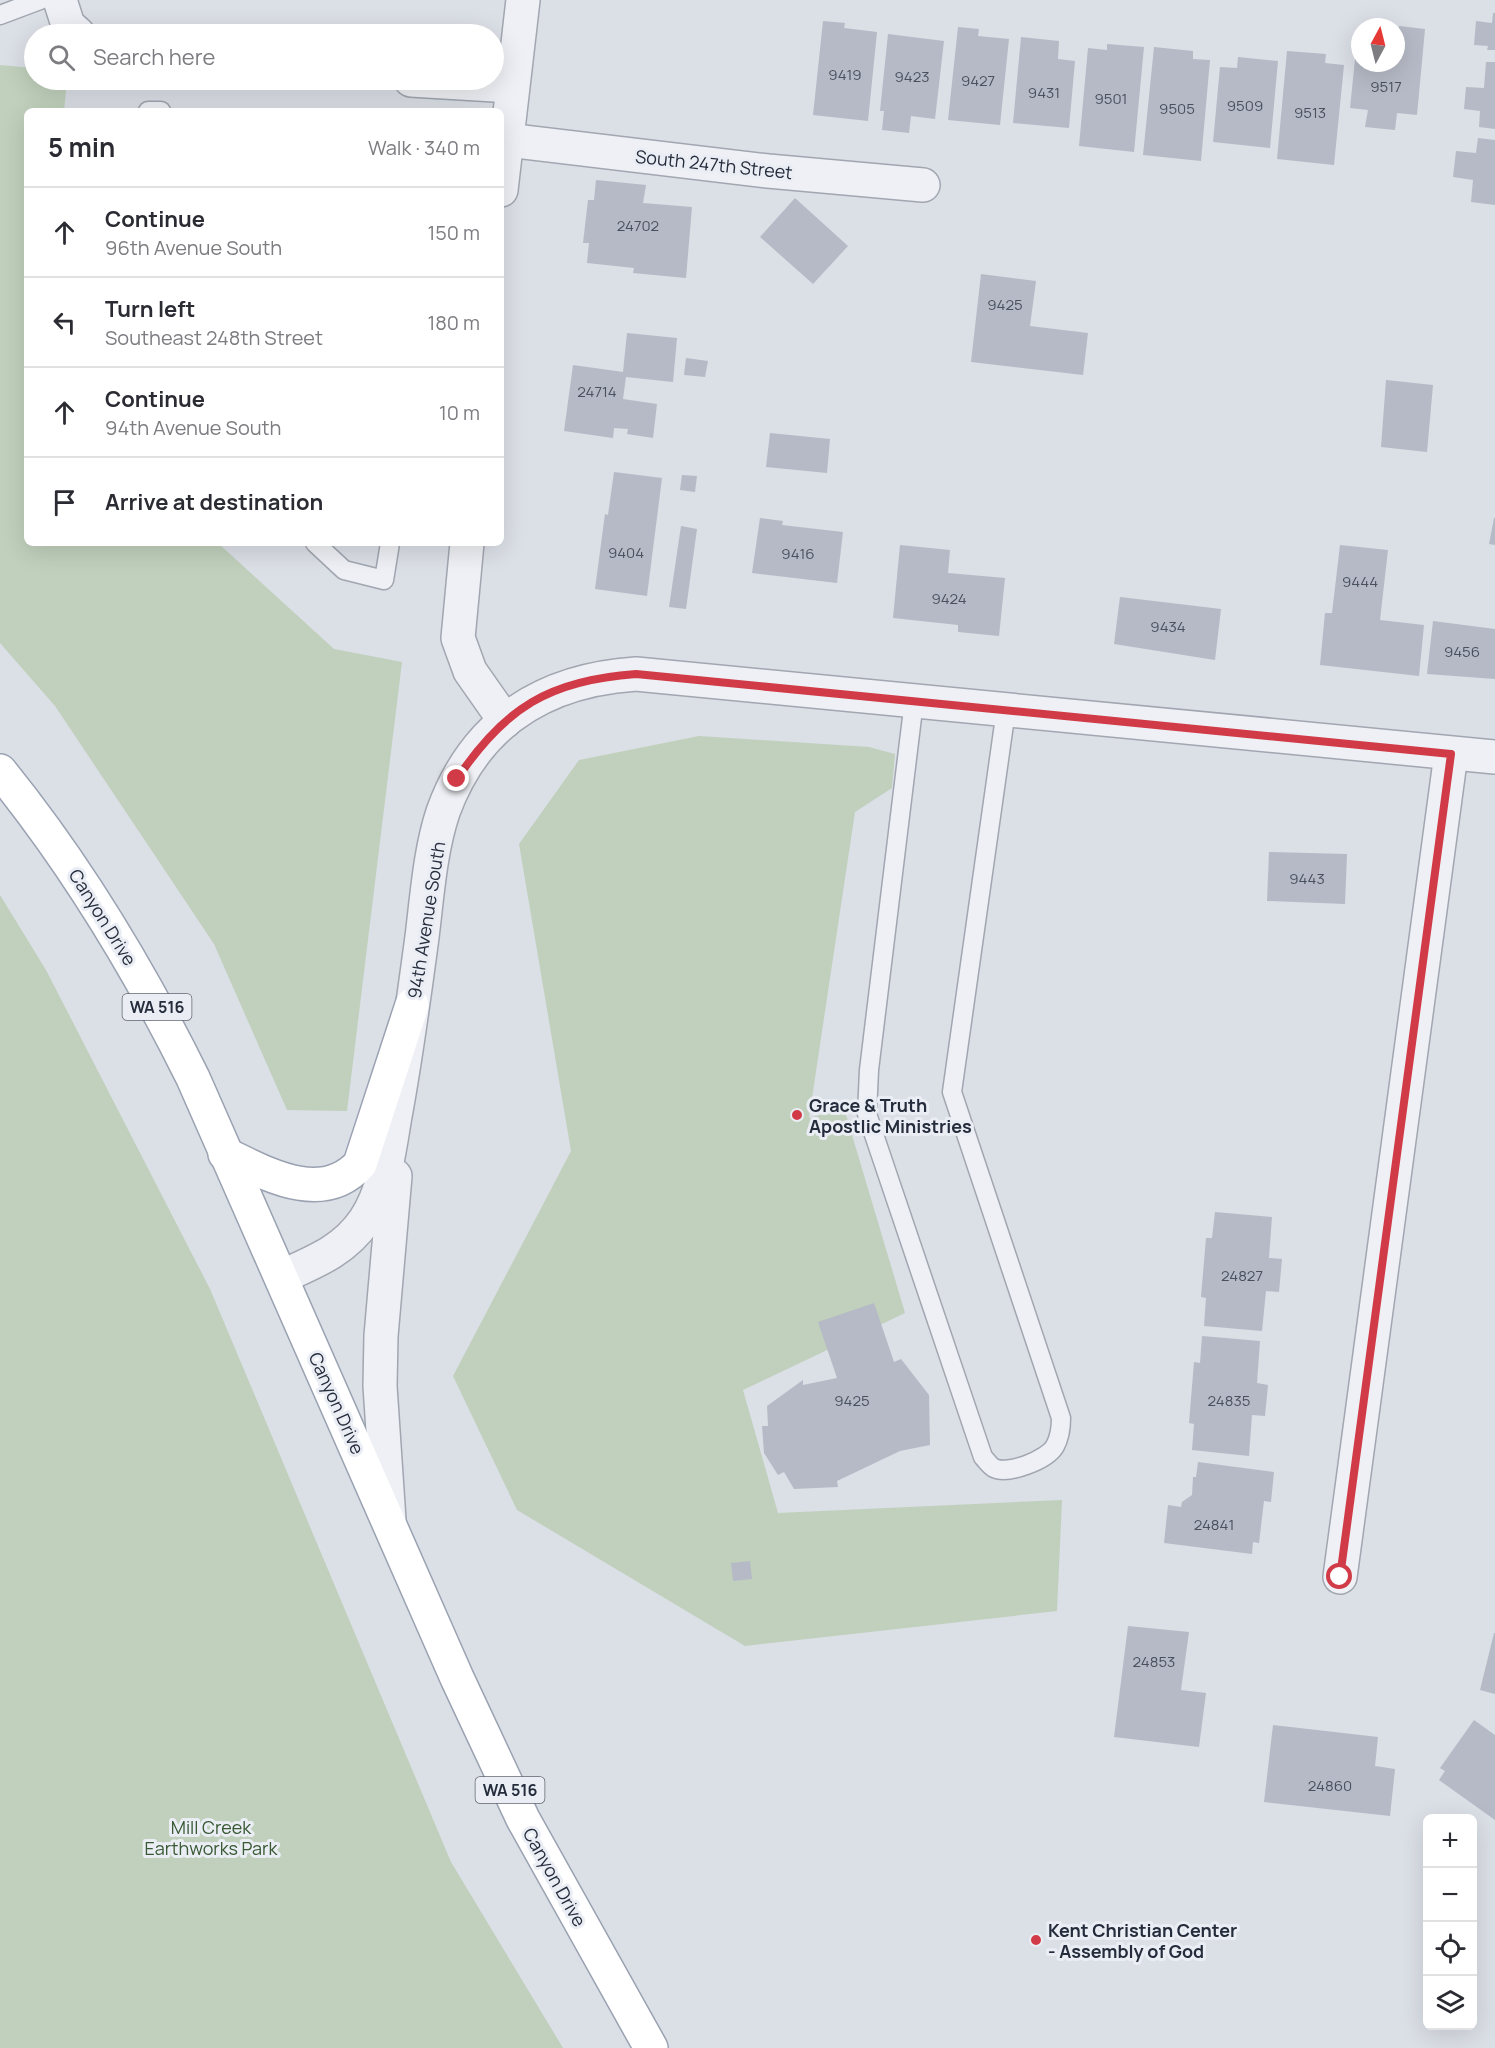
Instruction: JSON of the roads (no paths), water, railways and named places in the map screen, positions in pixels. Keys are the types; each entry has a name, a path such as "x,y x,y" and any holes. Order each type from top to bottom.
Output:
{"main road":[{"name":"Canyon Drive","path":"0,771 73,869 116,934 167,1026 390,1521 457,1678 523,1819 651,2048"},
{"path":"225,1154 266,1173 304,1185 331,1184 350,1174 360,1164 412,1005"}],"street":[{"path":"60,0 68,24"},
{"path":"504,160 523,0"},
{"path":"504,86 512,86"},
{"name":"South 247th Street","path":"506,140 768,171 923,185"},
{"path":"467,546 458,638 470,671 505,721"},
{"name":"94th Avenue South","path":"281,1277 330,1255 347,1242 366,1219 380,1192 403,1074 428,889 442,814 457,779 478,747 505,721 534,700 566,686 600,676 636,674 1495,757"},
{"path":"1340,1577 1451,754"},
{"path":"390,1521 380,1386 381,1336 403,1074"}],"lane":[{"path":"0,15 40,0"},
{"path":"318,546 344,570 384,580 390,546"},
{"path":"914,701 869,1070 867,1114 983,1457 994,1468 1006,1469 1034,1463 1053,1449 1060,1436 1061,1418 952,1092 1006,710"}],"place":[{"name":"Grace & Truth Apostlic Ministries","path":"797,1115"},
{"name":"Kent Christian Center - Assembly of God","path":"1036,1940"}],"park label":[{"name":"Mill Creek Earthworks Park","path":"211,1837"}]}
